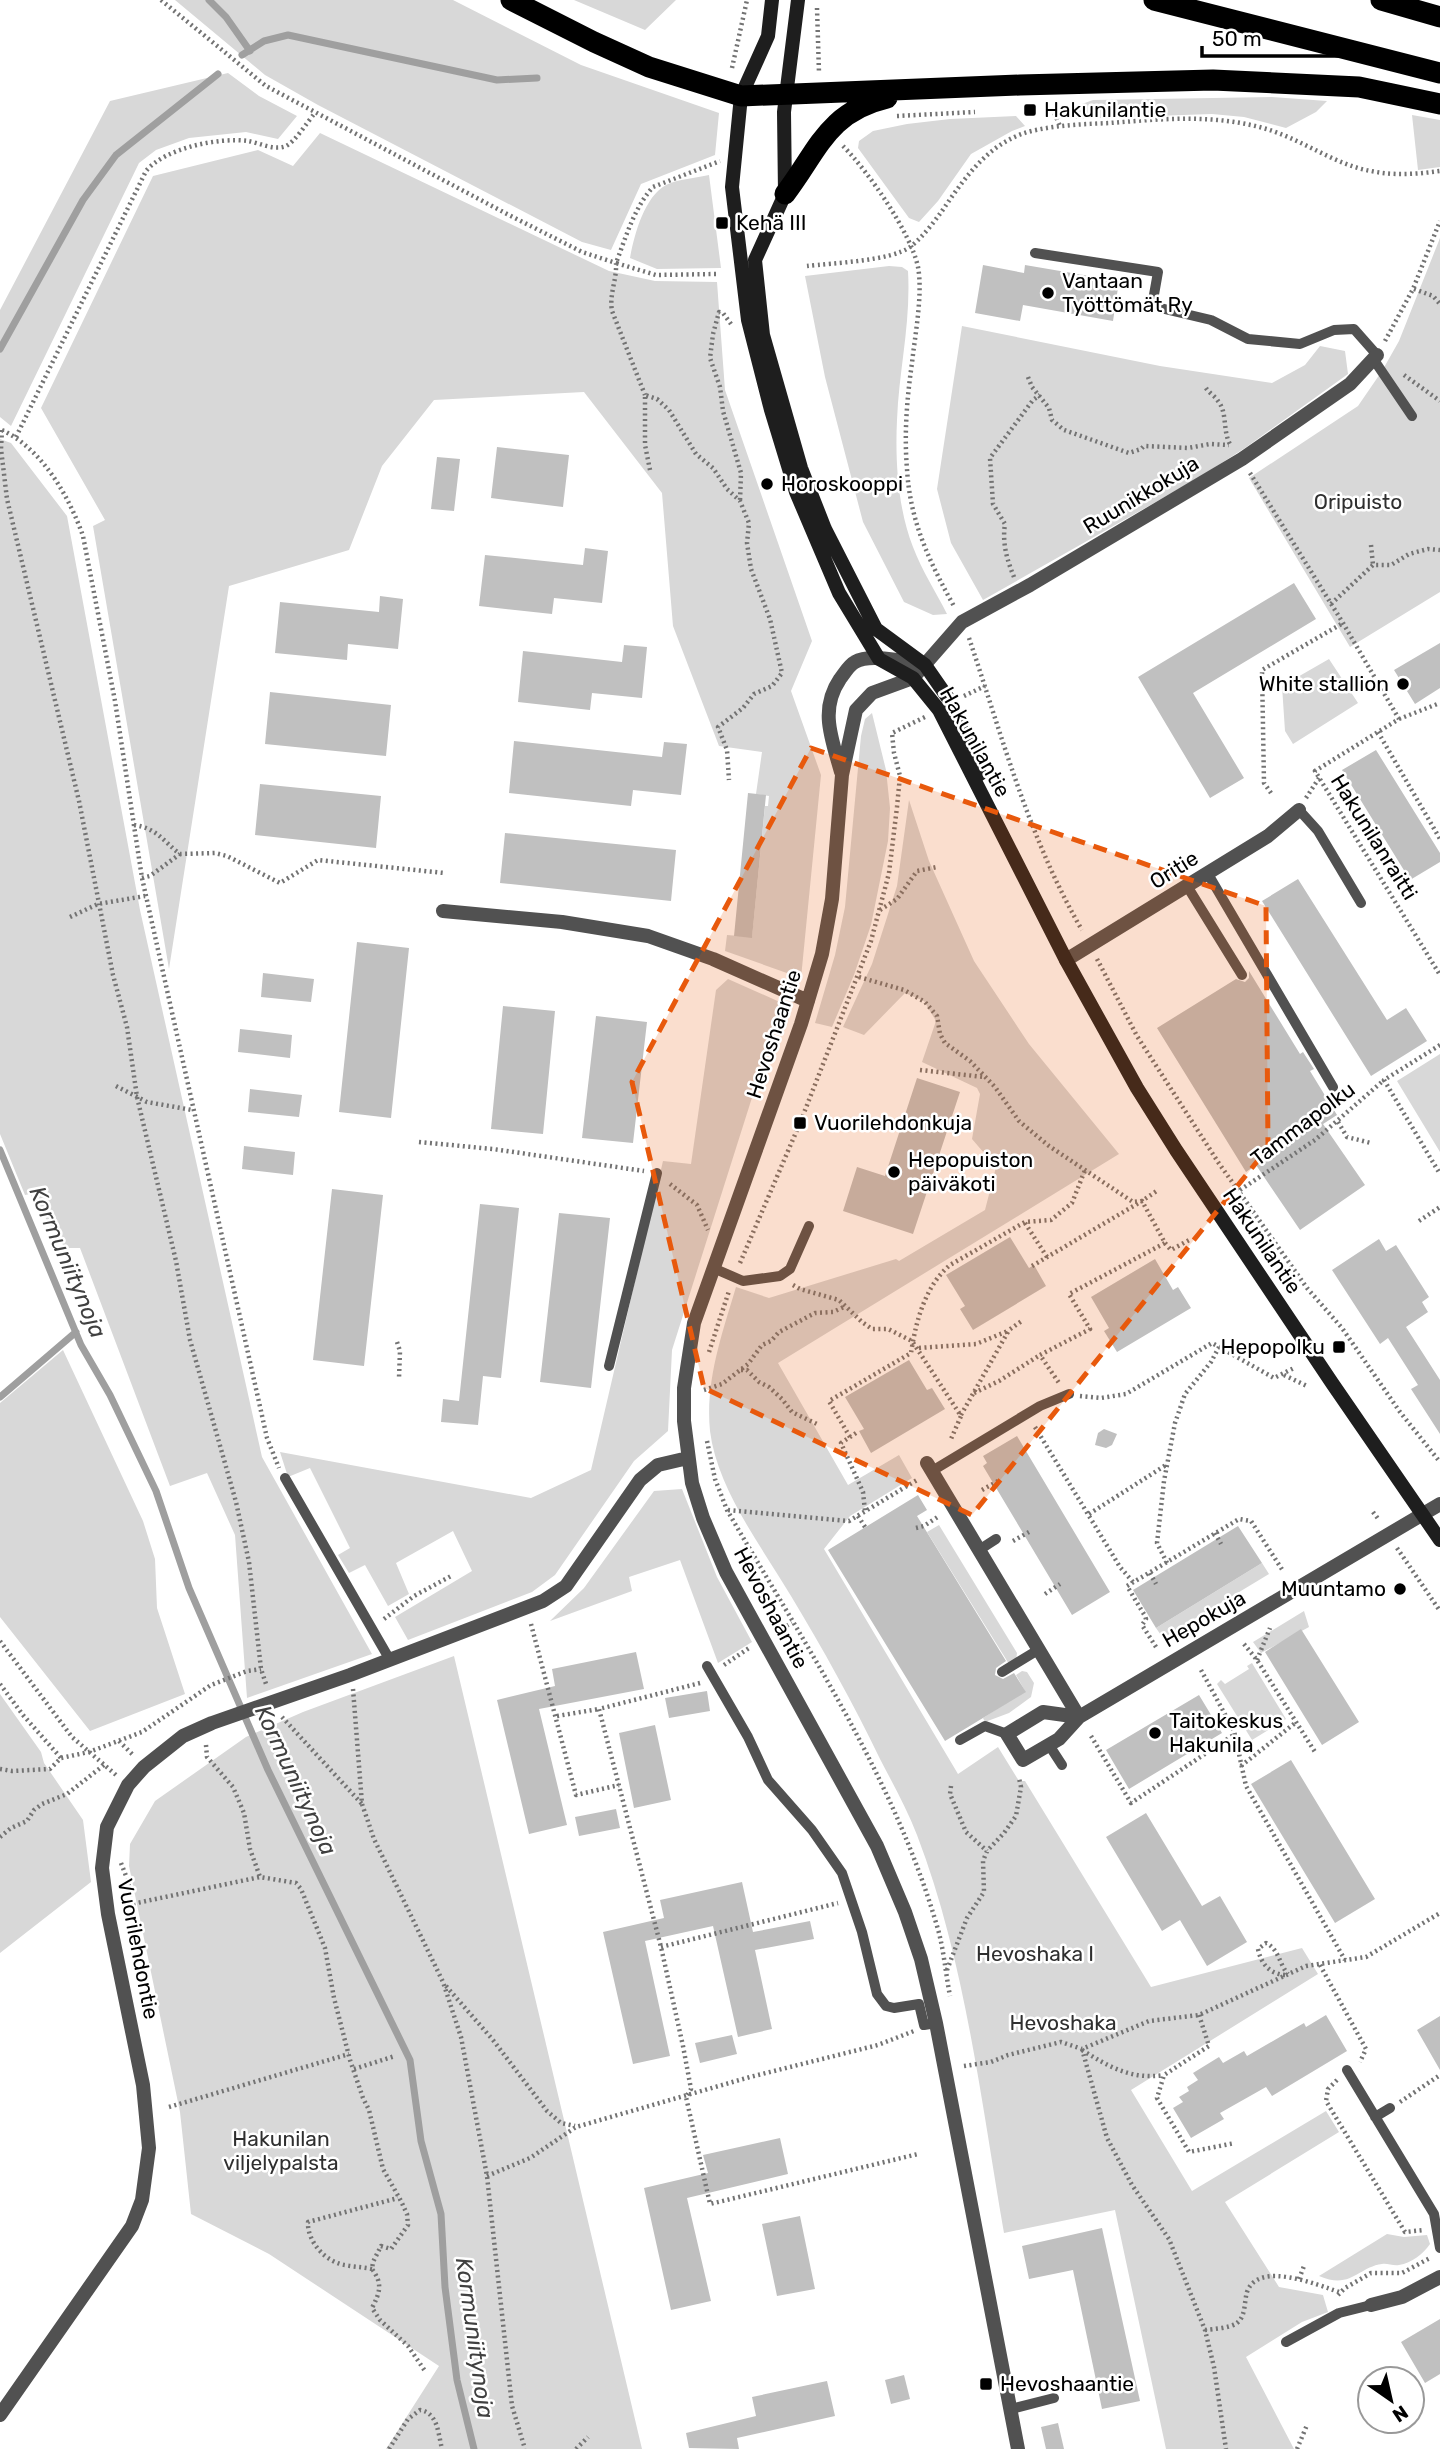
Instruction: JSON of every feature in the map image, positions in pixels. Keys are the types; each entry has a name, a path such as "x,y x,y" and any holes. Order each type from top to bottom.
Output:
{"highway":[{"path":"511,0 649,67 741,96 1199,80 1270,81 1359,87 1440,104"},
{"path":"1154,0 1440,73"},
{"path":"1381,0 1440,17"},
{"path":"785,194 802,173 822,138 846,115 867,102 916,91"}],"main road":[{"name":"Hakunilantie","path":"772,0 768,36 741,96 732,187 748,320 771,410 796,492 839,593 879,659 913,678 939,710 1025,882 1137,1088 1332,1383 1440,1540"},
{"name":"Hakunilantie","path":"798,0 785,93 785,194 755,260 763,335 802,468 825,529 876,629 925,665 950,701 1025,882"}],"street":[{"name":"Ruunikkokuja","path":"925,665 962,622 1020,591 1242,459 1350,384 1375,357"},
{"name":"Hevoshaantie","path":"842,775 831,734 828,710 830,695 844,674 855,662 879,659 925,665"},
{"name":"Hevoshaantie","path":"925,665 913,678 872,693 856,710 842,775 832,899 822,954 775,1099 694,1323 687,1361 684,1421 692,1482 702,1518 726,1572 877,1846 905,1912 921,1959 936,2023 1018,2449"},
{"name":"Oritie","path":"1066,960 1268,836 1299,810"},
{"path":"443,911 562,922 648,936 713,959 808,1001"},
{"name":"Vuorilehdontie","path":"0,2415 132,2226 144,2186 149,2148 143,2085 108,1914 102,1868 107,1827 128,1785 144,1767 183,1736 212,1723 390,1660 543,1601 566,1586 640,1480 658,1465 688,1458"},
{"path":"930,1467 1079,1717"},
{"name":"Hepokuja","path":"1007,1734 1023,1760 1059,1739 1079,1717 1440,1504"},
{"path":"1007,1734 1043,1713 1079,1717"},
{"path":"1371,2305 1402,2297 1440,2277"}],"lane":[{"path":"1035,253 1158,272 1152,306 1212,320 1248,339 1300,344 1334,330 1354,329 1412,416"},
{"path":"1299,810 1318,831 1360,903"},
{"path":"1208,874 1333,1087"},
{"path":"1187,886 1242,975"},
{"path":"608,1366 657,1173"},
{"path":"713,1268 752,1281 780,1276 790,1269 809,1226"},
{"path":"930,1467 1050,1401 1069,1394"},
{"path":"285,1478 390,1660"},
{"path":"979,1550 996,1539"},
{"path":"1002,1672 1038,1650"},
{"path":"707,1666 748,1737 768,1780 826,1847 842,1873 852,1900 877,1994 886,2006 894,2008 919,2004 924,2025 936,2023"},
{"path":"960,1740 985,1726 1007,1734"},
{"path":"1049,1745 1062,1765"},
{"path":"1347,2070 1434,2214 1440,2250"},
{"path":"1375,2117 1390,2108"},
{"path":"1286,2342 1339,2313 1371,2305"},
{"path":"1011,2409 1054,2398"}],"path":[{"path":"161,0 266,86 582,252 656,275 716,274"},
{"path":"731,74 747,0"},
{"path":"817,0 816,48 820,82"},
{"path":"1052,108 1060,126"},
{"path":"887,118 975,112"},
{"path":"16,437 150,165 177,151 215,143 246,141 276,148 288,145 315,113"},
{"path":"807,266 889,256 911,246 929,229 965,177 985,155 1022,134 1060,126 1173,119 1225,121 1263,128 1369,171 1399,175 1440,171"},
{"path":"848,137 840,142 854,157 903,229 918,268 918,319 908,394 907,471 913,511 923,546 962,622 1019,792 1058,881 1136,1036 1218,1162 1307,1288 1342,1328 1400,1412 1440,1462"},
{"path":"650,470 645,445 645,395 611,311 610,299 617,277 616,263 630,226 653,187 723,160"},
{"path":"1440,221 1438,232 1413,289 1375,357 1440,401"},
{"path":"1413,289 1417,288 1433,296 1440,304"},
{"path":"729,780 727,750 719,727 743,708 754,694 772,686 782,673 770,619 751,569 748,523 740,501 741,473 723,411 720,387 710,358 719,312 723,313 730,324 737,323"},
{"path":"1028,377 1049,408 1052,420 1064,430 1129,453 1144,446 1188,448 1210,444 1230,445 1219,403 1206,388"},
{"path":"645,395 657,399 669,410 691,447 713,468 727,489 740,501"},
{"path":"1020,591 1008,563 1003,536 1005,524 993,504 990,458 1033,400 1040,396"},
{"path":"285,1478 267,1438 145,896 113,689 83,536 75,512 40,459 16,437 1,430 7,499 79,801 98,904 127,1027 137,1097 176,1261 190,1340 217,1430 249,1562 265,1704 284,1719 362,1804"},
{"path":"1242,459 1343,622 1399,719"},
{"path":"1371,545 1373,565"},
{"path":"1331,604 1373,565 1391,565 1409,554 1428,549 1440,550"},
{"path":"1271,793 1264,783 1262,670 1343,622"},
{"name":"Hakunilanraitti","path":"1440,703 1399,719 1315,771 1440,975"},
{"path":"1378,732 1440,839"},
{"path":"705,1365 734,1277 859,977 880,911 889,873 900,776 892,733"},
{"path":"134,825 143,826 159,834 180,854"},
{"path":"142,878 150,876 180,854 215,853 227,856 280,883 318,860 444,873"},
{"path":"880,911 897,899 912,874 923,868 937,867"},
{"path":"70,917 98,904 145,896"},
{"path":"859,977 904,990 925,1002 937,1016 940,1034 946,1042 970,1061 995,1087 1019,1121 1049,1146 1133,1202 1142,1201"},
{"path":"1440,1045 1384,1080 1440,1174"},
{"path":"920,1070 985,1077"},
{"name":"Tammapolku","path":"1240,1190 1338,1122 1384,1080"},
{"path":"116,1086 147,1102 192,1110"},
{"path":"1338,1122 1347,1137 1371,1143"},
{"path":"419,1142 527,1153 657,1173 697,1205 711,1238 721,1247"},
{"path":"850,1437 829,1401 911,1353 912,1341 933,1283 940,1273 1025,1222 1046,1222 1063,1211 1077,1195 1085,1170"},
{"path":"1032,1266 1157,1190"},
{"path":"1142,1201 1171,1250 1191,1239"},
{"path":"1419,1221 1440,1207"},
{"path":"1025,1222 1047,1257"},
{"path":"974,1394 1090,1329 1069,1294 1165,1243"},
{"path":"780,1276 800,1289 839,1300 872,1329 888,1329 912,1341 961,1416"},
{"path":"704,1390 722,1384 748,1364 762,1345 771,1341 779,1332 815,1313 833,1312 846,1306"},
{"path":"919,1348 976,1344 1009,1330 1023,1320"},
{"path":"951,1439 1009,1330"},
{"path":"397,1342 400,1351 398,1378"},
{"path":"1040,1355 1054,1379 1069,1394 1101,1398 1126,1394 1212,1343 1275,1378 1294,1368"},
{"path":"1167,1563 1157,1543 1175,1423 1183,1397 1219,1347"},
{"path":"740,1370 747,1370 758,1382 769,1387 782,1398 792,1412 818,1425"},
{"path":"1283,1374 1307,1386"},
{"path":"702,1398 705,1377"},
{"path":"1026,1414 1133,1582"},
{"path":"856,1433 841,1443 863,1492 865,1511"},
{"path":"705,1435 715,1479"},
{"path":"1089,1514 1167,1465"},
{"path":"727,1510 849,1521 917,1480"},
{"path":"982,1490 998,1481"},
{"path":"858,1516 865,1527"},
{"path":"916,1528 939,1516"},
{"path":"1156,1647 1142,1625 1145,1616 1128,1586 1133,1582 1240,1519 1251,1521 1283,1571"},
{"path":"1013,1542 1028,1532"},
{"path":"1215,1533 1221,1544"},
{"path":"1401,1554 1440,1611"},
{"path":"1150,1573 1156,1584"},
{"path":"371,1626 395,1612 414,1596 451,1576"},
{"path":"1045,1594 1060,1584"},
{"path":"530,1620 576,1795 619,1785"},
{"path":"1257,1660 1270,1628"},
{"path":"0,1641 72,1737 128,1785"},
{"path":"1244,1644 1315,1752"},
{"path":"737,1656 751,1646"},
{"path":"0,1769 12,1772 50,1769 61,1758 89,1752 142,1732 211,1685 247,1671 261,1669"},
{"path":"1201,1670 1235,1734 1246,1786 1345,1959"},
{"path":"557,1716 599,1709 714,1679"},
{"path":"0,1684 61,1758"},
{"path":"353,1686 362,1804 374,1839 443,1982 461,2037 487,2176 512,2406 525,2449"},
{"path":"599,1709 660,1947 688,2070 691,2089 686,2097 710,2204 918,2154"},
{"path":"1241,1766 1296,1723"},
{"path":"1091,1736 1131,1803 1235,1734"},
{"path":"206,1745 207,1757 233,1787 244,1813 250,1849 260,1877"},
{"path":"0,1837 11,1828 27,1821 42,1804 67,1794 104,1765"},
{"path":"946,1972 967,1918 984,1892 983,1861 986,1851 1016,1816 1021,1787 1019,1778"},
{"path":"950,1786 950,1794 966,1832 986,1851"},
{"path":"120,1863 128,1881 132,1904 260,1877 296,1883 311,1910 325,1948 334,1997 349,2054 369,2110 383,2169 407,2214 408,2225 391,2249 381,2246 372,2269"},
{"path":"660,1947 852,1900"},
{"path":"1082,2049 1149,2021 1199,2015 1307,1966 1366,1957 1440,1913"},
{"path":"1266,1943 1272,1946 1287,1975 1278,1975 1265,1966 1258,1949 1261,1945 1266,1943"},
{"path":"1320,1965 1366,2049 1362,2061 1347,2070 1328,2089 1326,2101 1405,2232 1436,2228"},
{"path":"443,1982 493,2040 547,2112 561,2123 576,2127"},
{"path":"964,2066 991,2062 1061,2042 1082,2049 1128,2074 1149,2077 1164,2075 1209,2046 1199,2015"},
{"path":"487,2176 530,2158 576,2127 750,2077 878,2045 936,2023"},
{"path":"1082,2049 1107,2138 1132,2185 1169,2239 1205,2330 1216,2379 1226,2449"},
{"path":"169,2107 349,2054"},
{"path":"354,2069 395,2056"},
{"path":"1164,2075 1157,2098 1189,2152 1235,2143"},
{"path":"1390,2108 1425,2088 1440,2075"},
{"path":"398,2198 308,2222 313,2242 325,2257 343,2265 372,2269 379,2278 379,2294 372,2308 374,2313 408,2346 425,2371"},
{"path":"1339,2313 1339,2292 1371,2273 1402,2273 1440,2250"},
{"path":"1299,2279 1304,2266"},
{"path":"1205,2330 1235,2325 1242,2317 1248,2288 1259,2278 1283,2276 1339,2292"},
{"path":"389,2449 408,2419 420,2410 428,2411 436,2421 442,2449"},
{"path":"1297,2449 1307,2425"},
{"path":"576,2449 588,2437"}],"highlighted area":[{"path":"811,748 1266,906 1268,1148 972,1515 704,1388 632,1082"}],"green space":[{"path":"175,0 453,0 581,65 719,113 715,155 641,184 611,250 582,242 265,75"},
{"path":"574,0 676,0 645,30"},
{"path":"228,73 259,96 297,116 278,139 246,132 189,138 156,150 139,163 11,426 0,417 0,310 110,101"},
{"path":"1272,97 1327,101 1316,112 1286,128 1244,117 1212,114 1068,119 1060,112 1093,100"},
{"path":"1412,115 1440,120 1440,167 1418,170"},
{"path":"1016,116 1025,126 971,154 938,201 919,222 909,218 858,148 859,141 873,131 907,124"},
{"path":"320,133 609,271 655,281 717,282 725,390 812,641 791,691 821,775 801,978 725,951 727,935 752,937 765,806 768,806 769,796 756,794 762,752 719,746 673,626 662,493 584,392 434,400 382,466 349,550 229,586 169,969 93,526 105,520 41,408 153,176 258,150 293,166"},
{"path":"709,175 721,268 657,269 630,258 641,218 658,191 676,181"},
{"name":"Oripuisto","path":"1440,238 1440,592 1350,647 1249,478 1358,406 1399,341"},
{"path":"889,266 902,267 908,271 908,309 896,436 901,501 917,556 947,614 933,615 904,602 863,522 825,377 805,276"},
{"path":"962,326 1160,366 1272,383 1305,365 1320,346 1345,351 1348,374 1245,448 1198,478 983,600 951,543 937,489"},
{"path":"0,439 11,443 67,516 140,910 262,1457 372,1654 247,1698 235,1535 207,1473 170,1486 80,1248 65,1248 30,1194 25,1195 0,1134"},
{"path":"1329,659 1358,703 1293,744 1285,731 1282,686"},
{"path":"872,713 886,770 890,808 888,841 871,925 832,1027 815,1023 835,955 845,907 861,736 865,719"},
{"name":"Hevoshaka","path":"909,800 929,861 974,961 1029,1044 1119,1154 778,1363 848,1485 899,1455 912,1478 850,1516 824,1549 958,1774 998,1747 1019,1781 1025,1781 1151,1987 1302,1948 1318,1974 1131,2090 1192,2191 1326,2111 1339,2132 1225,2202 1279,2287 1323,2295 1328,2312 1302,2322 1246,2357 1294,2449 1166,2449 1115,2210 1004,2233 960,1981 934,1883 917,1835 837,1676 742,1517 714,1453 709,1412 712,1376 736,1287 769,1298 896,1259 899,1261 985,1210 996,1167 972,1139 980,1094 977,1088 922,1062 936,1021 924,1001 905,993 864,1035 843,1027 872,964 897,886"},
{"path":"728,979 782,1003 672,1350 668,1431 634,1461 555,1575 532,1592 408,1640 395,1617 472,1571 453,1531 396,1563 409,1594 388,1606 365,1565 349,1573 338,1555 350,1548 310,1468 288,1477 280,1452 531,1498 591,1470 663,1161 691,1164 716,990"},
{"path":"1440,1054 1440,1152 1397,1081"},
{"path":"63,1350 143,1521 155,1559 157,1608 185,1694 90,1731 0,1617 0,1403"},
{"path":"682,1489 717,1577 752,1642 718,1663 680,1560 629,1577 632,1591 550,1621 584,1588 654,1491"},
{"path":"939,1525 1017,1653 1016,1661 1009,1664 927,1532"},
{"path":"1262,1563 1269,1574 1163,1638 1156,1628"},
{"path":"1304,1611 1309,1627 1261,1653 1253,1642"},
{"name":"Hakunilan viljelypalsta","path":"454,1656 642,2449 386,2449 439,2366 269,2254 191,2214 180,2112 129,1866 130,1844 155,1801 246,1737 303,1712"},
{"path":"1252,1663 1286,1719 1252,1740 1217,1684 1221,1680 1225,1684 1249,1669 1247,1666"},
{"path":"1022,1671 1027,1672 1034,1683 1031,1697 1009,1713 985,1722 983,1718 1025,1691 1016,1675"},
{"path":"0,1694 41,1752 44,1763 83,1820 91,1882 0,1953"},
{"path":"1387,2234 1404,2237 1427,2235 1430,2244 1417,2258 1404,2264 1374,2266 1347,2279 1330,2280 1319,2276"}],"building":[{"name":"Vantaan Työttömät Ry","path":"983,265 1024,273 1025,265 1119,281 1113,321 1023,305 1020,321 975,313"},
{"path":"497,447 569,455 563,507 491,498"},
{"path":"437,457 460,459 454,511 431,509"},
{"path":"585,548 608,551 602,603 554,598 552,614 479,606 485,555 583,565"},
{"path":"1294,583 1316,619 1193,693 1244,778 1210,798 1138,677"},
{"path":"380,596 403,599 398,649 348,644 347,660 275,653 280,602 379,612"},
{"path":"1440,643 1440,688 1415,704 1394,670"},
{"path":"624,645 647,647 642,698 592,693 590,710 518,702 523,651 622,662"},
{"path":"270,692 391,705 386,756 265,744"},
{"path":"514,741 662,757 664,742 687,744 681,795 633,790 631,806 509,793"},
{"path":"1376,750 1440,853 1440,862 1410,880 1342,770"},
{"path":"260,784 381,796 376,848 255,835"},
{"path":"748,793 766,795 752,938 734,936"},
{"path":"505,833 676,850 671,901 500,883"},
{"path":"1298,879 1387,1020 1406,1008 1427,1041 1371,1076 1262,901"},
{"path":"357,942 409,948 391,1118 339,1112"},
{"path":"1249,971 1300,1054 1303,1052 1314,1069 1310,1071 1337,1115 1323,1124 1365,1185 1300,1230 1256,1165 1246,1172 1157,1028 1236,979 1245,982 1249,978"},
{"path":"263,973 314,979 311,1002 261,997"},
{"path":"503,1006 555,1011 543,1134 491,1129"},
{"path":"596,1016 647,1022 633,1143 582,1138"},
{"path":"240,1029 292,1035 290,1058 238,1052"},
{"path":"917,1078 960,1092 913,1234 843,1211 857,1167 885,1176"},
{"path":"250,1089 302,1095 299,1117 248,1112"},
{"path":"244,1146 295,1152 293,1175 242,1169"},
{"path":"332,1189 383,1195 364,1366 313,1360"},
{"path":"480,1204 519,1208 501,1378 483,1376 478,1425 441,1422 443,1399 459,1401"},
{"path":"559,1213 610,1218 591,1388 540,1382"},
{"path":"1010,1237 1029,1268 1034,1265 1046,1286 973,1330 960,1309 965,1306 946,1275"},
{"path":"1379,1239 1386,1251 1396,1245 1429,1297 1422,1302 1428,1312 1406,1327 1440,1380 1440,1434 1411,1389 1418,1385 1388,1338 1380,1344 1332,1270"},
{"path":"1155,1259 1173,1290 1178,1287 1191,1308 1117,1352 1104,1331 1109,1328 1091,1297"},
{"path":"909,1360 927,1390 932,1388 945,1409 871,1453 859,1431 864,1429 845,1397"},
{"path":"1104,1429 1117,1434 1112,1445 1106,1448 1095,1445 1098,1433"},
{"path":"1017,1436 1110,1592 1072,1615 983,1466 987,1463 983,1456"},
{"path":"918,1495 927,1510 917,1516 1006,1661 996,1668 995,1675 1003,1679 1014,1673 1026,1692 945,1741 828,1550"},
{"path":"1238,1526 1262,1563 1156,1628 1133,1590"},
{"path":"1301,1629 1359,1722 1322,1745 1265,1652"},
{"path":"636,1652 644,1689 539,1709 567,1825 529,1834 497,1700 555,1686 552,1669"},
{"path":"707,1691 710,1711 669,1718 665,1698"},
{"path":"1199,1695 1222,1733 1129,1789 1106,1750"},
{"path":"655,1725 671,1800 634,1808 619,1733"},
{"path":"1291,1760 1375,1899 1335,1923 1251,1784"},
{"path":"616,1809 620,1828 579,1836 575,1817"},
{"path":"1146,1813 1202,1906 1220,1896 1247,1942 1207,1966 1180,1920 1162,1931 1106,1837"},
{"path":"742,1882 753,1932 810,1921 814,1939 755,1950 772,2029 738,2037 713,1926 645,1941 670,2056 633,2064 603,1932 664,1918 660,1900"},
{"path":"1326,2015 1347,2051 1272,2096 1266,2087 1220,2113 1224,2119 1191,2138 1173,2108 1183,2102 1179,2097 1189,2091 1187,2087 1198,2080 1193,2073 1219,2057 1223,2063 1244,2051 1247,2056 1304,2023 1306,2027"},
{"path":"1440,2016 1440,2070 1417,2030"},
{"path":"732,2035 737,2054 700,2063 695,2043"},
{"path":"780,2138 788,2174 687,2198 711,2301 671,2310 644,2188 708,2173 703,2155"},
{"path":"800,2216 815,2289 777,2296 762,2224"},
{"path":"1102,2228 1140,2401 1102,2409 1073,2270 1029,2279 1022,2246"},
{"path":"1440,2319 1440,2374 1426,2382 1426,2365 1414,2365 1401,2342"},
{"path":"904,2375 910,2399 891,2404 885,2380"},
{"path":"827,2381 835,2416 737,2438 739,2449 689,2448 686,2433 756,2416 752,2397"},
{"path":"1058,2423 1064,2449 1046,2449 1041,2427"}],"waterway":[{"path":"209,0 226,17 250,51"},
{"path":"242,55 264,41 288,35 497,80 537,78"},
{"name":"Kormuniitynoja","path":"0,349 83,200 116,155 218,74"},
{"name":"Kormuniitynoja","path":"0,1150 81,1345 110,1395 156,1491 189,1588 268,1770 410,2060 421,2141 441,2214 445,2287 457,2380 474,2449"},
{"path":"0,1397 76,1332"}],"place":[{"name":"Hakunilantie","path":"1030,110"},
{"name":"Kehä III","path":"722,223"},
{"name":"Vantaan Työttömät Ry","path":"1048,293"},
{"name":"Horoskooppi","path":"767,484"},
{"name":"White stallion","path":"1403,684"},
{"name":"Vuorilehdonkuja","path":"800,1123"},
{"name":"Hepopuiston päiväkoti","path":"894,1172"},
{"name":"Hepopolku","path":"1339,1347"},
{"name":"Muuntamo","path":"1400,1589"},
{"name":"Taitokeskus Hakunila","path":"1155,1733"},
{"name":"Hevoshaantie","path":"986,2384"}],"park label":[{"name":"Hevoshaka I","path":"1035,1954"}]}
